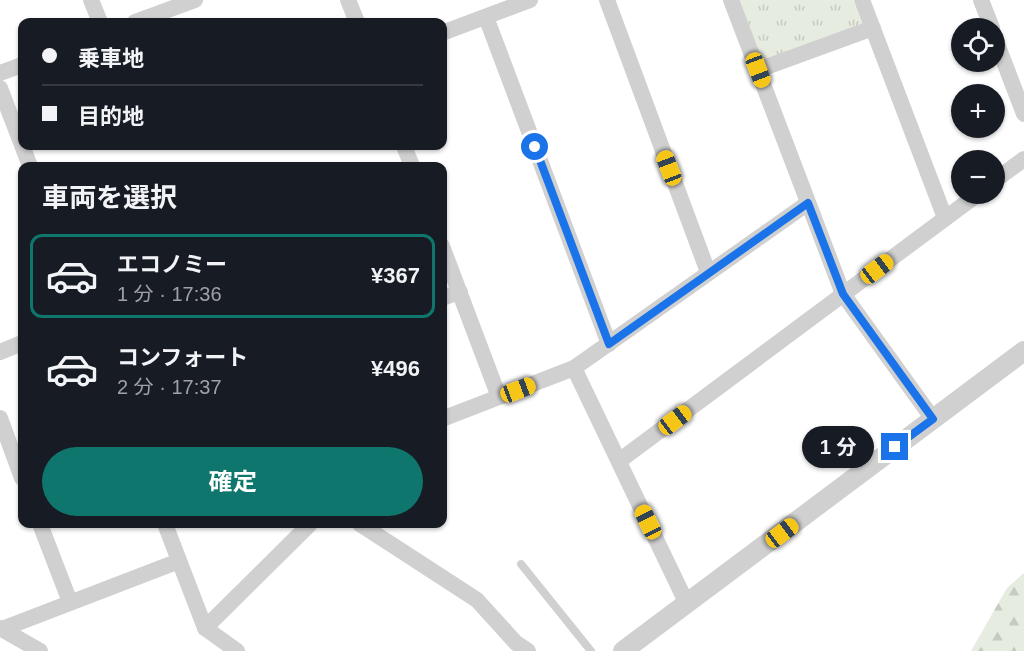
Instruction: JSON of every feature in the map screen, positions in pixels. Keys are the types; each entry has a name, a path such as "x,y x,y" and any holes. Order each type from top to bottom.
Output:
{"street":[{"path":"92,0 99,18"},
{"path":"146,18 195,0"},
{"path":"348,0 355,18"},
{"path":"447,31 530,0"},
{"path":"607,0 708,272"},
{"path":"731,0 843,294 933,419"},
{"path":"862,0 945,218"},
{"path":"981,0 988,18"},
{"path":"486,16 609,344"},
{"path":"758,70 873,28"},
{"path":"1005,65 1024,114"},
{"path":"0,73 18,66"},
{"path":"0,88 18,135"},
{"path":"1005,173 1024,159"},
{"path":"447,417 574,368 808,203"},
{"path":"619,461 964,204"},
{"path":"447,259 500,397"},
{"path":"447,296 460,292"},
{"path":"0,351 18,344"},
{"path":"623,651 1024,351"},
{"path":"574,368 687,604"},
{"path":"0,418 18,467"},
{"path":"42,528 70,602"},
{"path":"167,528 205,628 237,651"},
{"path":"366,528 477,600 516,643 528,651"},
{"path":"205,628 292,531"},
{"path":"1,628 179,561"},
{"path":"1,628 39,651"}],"lane":[{"path":"521,564 591,651"}],"green space":[{"path":"738,0 853,0 862,23 858,29 769,63 760,58"},
{"path":"1024,573 1024,651 971,651 1007,588"}],"route":[{"path":"535,147 609,344 808,203 843,294 933,419 895,447"}]}
